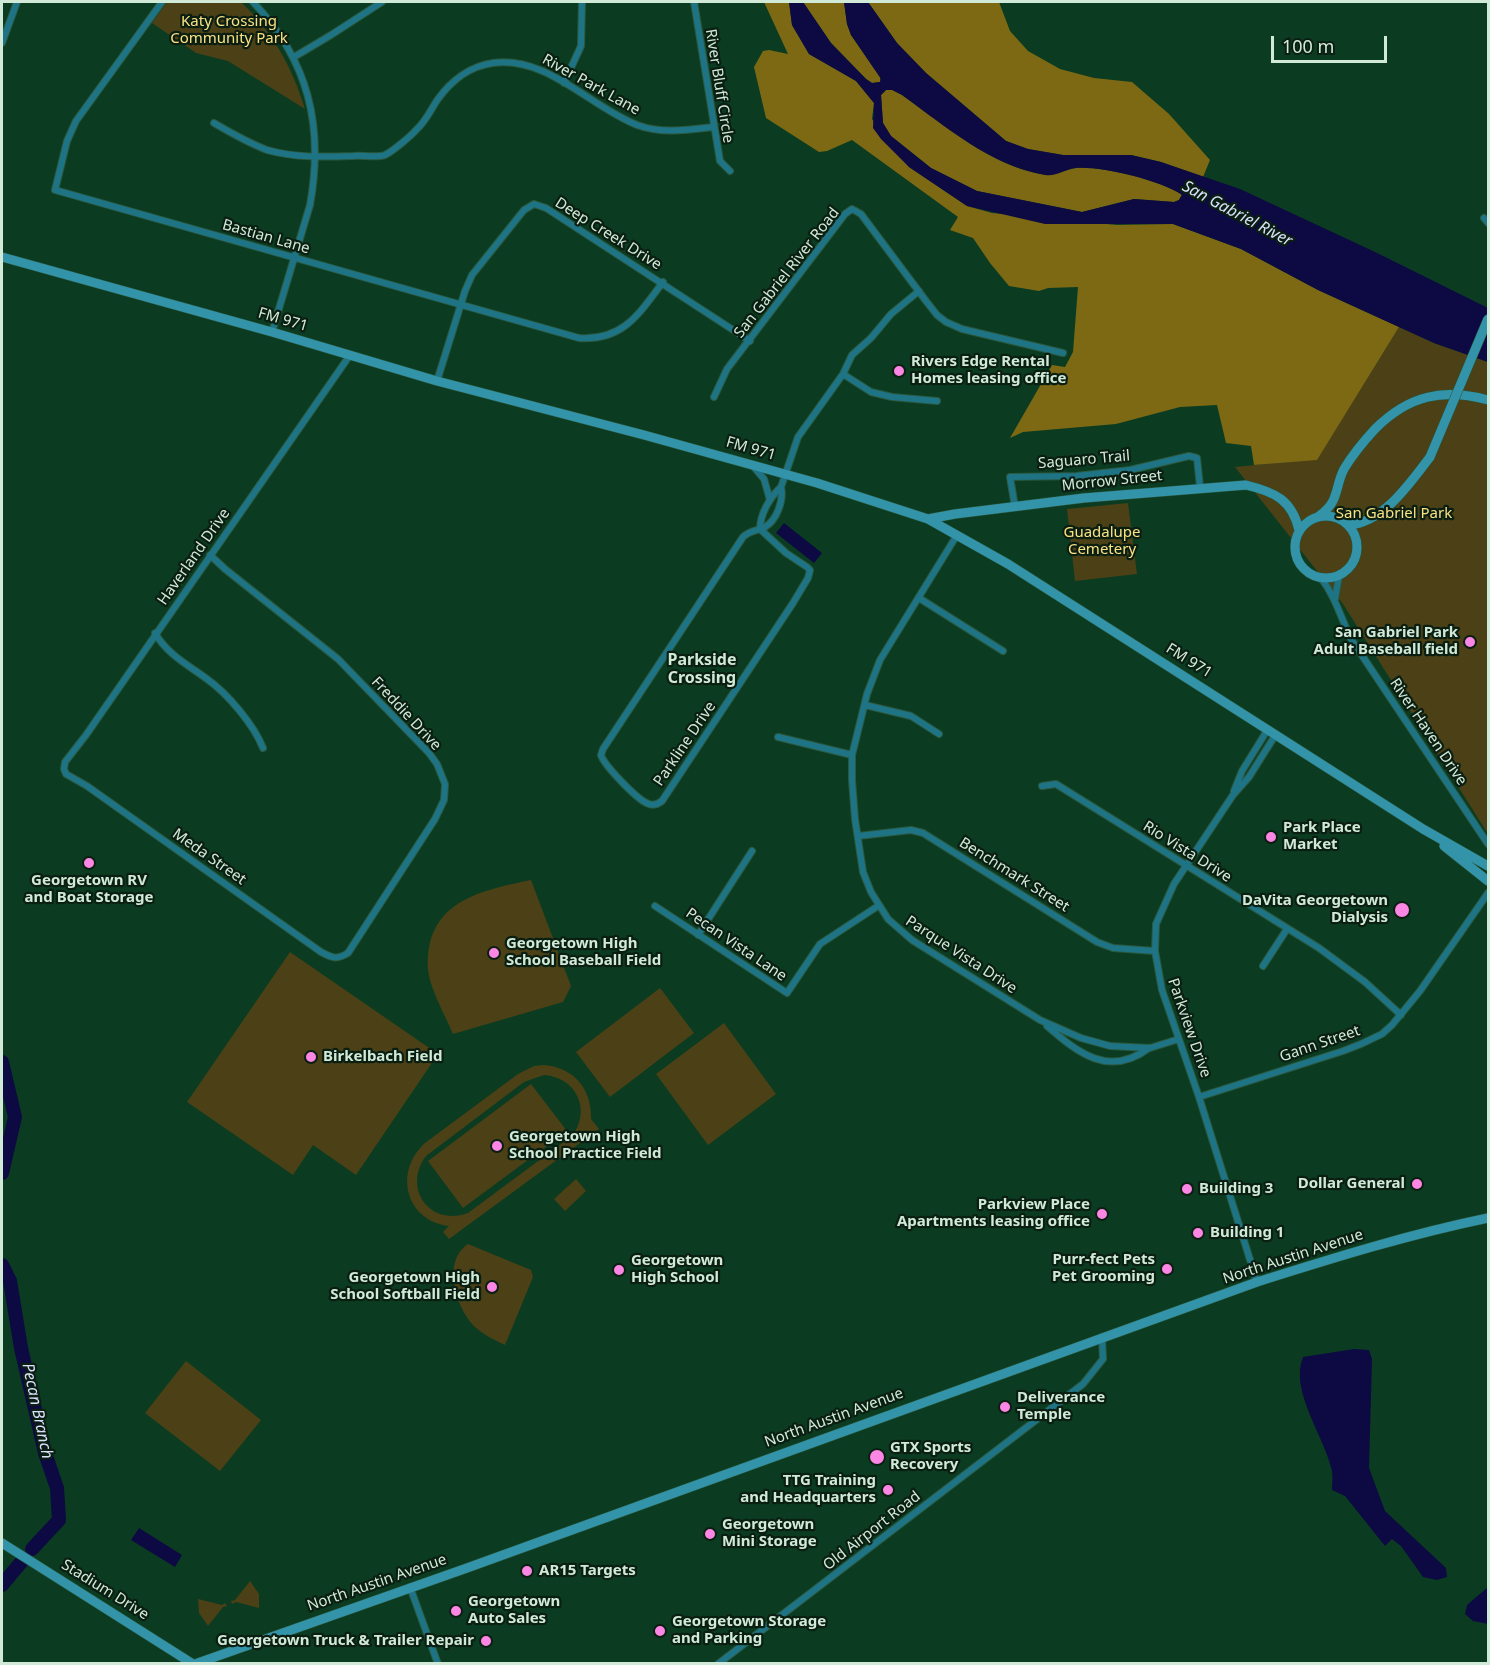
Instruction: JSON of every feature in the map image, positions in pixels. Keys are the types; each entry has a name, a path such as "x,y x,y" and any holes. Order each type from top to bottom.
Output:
{"main road":[{"name":"FM 971","path":"2,257 272,332 437,381 786,474 928,519 1008,564 1423,829 1488,867"},
{"path":"1349,525 1364,522 1388,505 1430,457 1488,319"},
{"path":"1317,517 1330,516 1340,519 1349,525 1357,539 1358,550 1355,561 1339,576 1322,578 1310,574 1298,560 1295,542 1299,531 1306,523 1333,504 1342,474 1350,458 1380,425 1400,408 1425,397 1440,394 1470,395 1488,400"},
{"name":"Morrow Street","path":"928,519 955,514 1200,487 1246,485 1267,490 1286,501 1292,510 1317,517"},
{"path":"1333,504 1340,519"},
{"path":"1292,510 1299,531"},
{"path":"1357,539 1364,522"},
{"name":"FM 971","path":"1423,829 1488,881"},
{"name":"North Austin Avenue","path":"194,1664 1257,1282 1389,1242 1488,1218"},
{"name":"Stadium Drive","path":"2,1543 194,1664"}],"street":[{"path":"2,43 17,2"},
{"name":"Bastian Lane","path":"162,2 76,121 67,141 55,190 569,336 595,339 611,335 625,327 639,314 663,282"},
{"path":"253,2 281,34 294,57 308,91 314,123 314,184 310,206 272,332"},
{"path":"294,57 382,2"},
{"path":"564,83 581,46 582,2"},
{"name":"River Bluff Circle","path":"694,2 720,161 730,171"},
{"name":"River Park Lane","path":"214,123 267,149 288,154 384,155 416,131 438,98 457,78 486,64 507,62 526,64 545,72 611,112 638,125 677,131 713,127"},
{"name":"Deep Creek Drive","path":"437,381 472,275 525,210 534,204 546,208 750,340"},
{"name":"San Gabriel River Road","path":"714,397 727,369 845,214 852,209 866,219 937,315 946,322 962,329 1063,353"},
{"name":"Parkline Drive","path":"781,487 783,496 780,507 768,526 760,529 747,533 743,537 603,749 601,755 605,763 636,795 649,804 654,805 662,801 793,603 809,575 810,570 805,564 786,553 760,529 760,519 770,500 781,487 798,437 843,374 848,361 857,349 871,338 898,307 919,291"},
{"name":"Haverland Drive","path":"66,774 65,762 350,355"},
{"path":"843,374 871,392 892,397 937,401"},
{"name":"Saguaro Trail","path":"1015,507 1010,477 1076,476 1130,470 1189,456 1197,458 1200,487"},
{"path":"753,465 764,479 770,500"},
{"name":"Parque Vista Drive","path":"957,535 880,660 865,705 852,755 852,780 863,872 878,906 897,929 1040,1020 1073,1047 1100,1061 1117,1061 1138,1056 1150,1048 1179,1039"},
{"name":"Freddie Drive","path":"210,555 338,659 429,753 443,776 446,792 435,819 348,953 338,958"},
{"name":"River Haven Drive","path":"1335,599 1339,576"},
{"name":"River Haven Drive","path":"1322,578 1335,599 1338,613 1351,639 1488,844"},
{"path":"919,598 1003,651"},
{"path":"155,633 167,651 211,682 226,697 258,734 263,748"},
{"path":"865,705 911,716 939,734"},
{"name":"Parkview Drive","path":"1233,795 1242,771 1272,731"},
{"name":"Parkview Drive","path":"1257,1282 1199,1097 1162,990 1155,951 1156,924 1174,884 1233,795 1249,777 1272,731"},
{"path":"778,737 852,755"},
{"name":"Meda Street","path":"66,774 87,786 321,952 338,958"},
{"name":"Rio Vista Drive","path":"1042,786 1056,784 1287,929 1346,967 1401,1015"},
{"name":"Benchmark Street","path":"858,836 911,830 923,833 1097,942 1113,948 1155,951"},
{"path":"698,935 752,851"},
{"name":"Gann Street","path":"1199,1097 1361,1044 1382,1034 1401,1015 1488,893"},
{"name":"Pecan Vista Lane","path":"655,906 786,993 820,944 878,906"},
{"path":"1263,966 1287,929"},
{"name":"Parque Vista Drive","path":"1040,1020 1092,1042 1110,1046 1150,1048"},
{"name":"Old Airport Road","path":"718,1664 1083,1384 1103,1359 1102,1337"},
{"path":"410,1587 438,1664"}],"green space":[{"name":"Katy Crossing Community Park","path":"167,2 241,2 263,25 280,51 305,109 228,61 196,53 152,23"},
{"name":"San Gabriel Park","path":"1399,327 1434,343 1488,362 1488,834 1343,604 1235,467 1317,459"},
{"name":"Guadalupe Cemetery","path":"1128,503 1137,574 1075,581 1067,509"},
{"name":"Georgetown High School Baseball Field","path":"531,880 571,986 563,1002 453,1034 429,976 429,946 435,928 445,914 474,895"},
{"path":"290,952 438,1054 356,1175 313,1145 293,1175 187,1102"},
{"path":"660,988 694,1033 610,1097 576,1052"},
{"path":"724,1023 776,1094 708,1145 656,1074"},
{"path":"543,1065 563,1070 579,1081 588,1098 591,1119 599,1129 449,1239 443,1232 449,1226 434,1222 423,1215 414,1205 409,1194 407,1181 409,1168 415,1155 425,1143 518,1074 534,1066","holes":["544,1075 565,1082 578,1096 581,1116 572,1136 468,1213 454,1216 432,1210 424,1202 417,1180 419,1168 426,1156 524,1082"]},
{"name":"Georgetown High School Practice Field","path":"531,1084 567,1131 463,1208 428,1161"},
{"path":"576,1179 586,1191 565,1211 554,1199"},
{"name":"Georgetown High School Softball Field","path":"468,1244 531,1270 533,1277 505,1345 484,1334 473,1325 461,1306 453,1272 455,1261"},
{"path":"186,1361 261,1420 220,1471 145,1413"},
{"path":"250,1581 259,1594 259,1608 236,1602 232,1604 231,1601 235,1600"},
{"path":"198,1599 222,1605 225,1603 227,1606 223,1607 208,1626 199,1613"}],"shaded area":[{"path":"764,2 789,2 792,25 809,54 856,81 874,103 872,119 909,167 967,206 992,213 1117,225 1173,224 1241,249 1318,290 1399,327 1317,460 1254,465 1251,446 1226,443 1217,405 1180,407 1116,424 1023,432 1010,438 1052,365 1065,367 1073,352 1078,287 1048,288 1039,291 1009,286 973,238 950,230 958,217 852,140 819,152 766,118 754,67 763,51 788,54"},
{"path":"803,2 844,2 851,35 880,76 880,82 872,83 866,79 831,43"},
{"path":"868,2 999,2 1010,31 1028,51 1060,69 1094,78 1132,82 1169,114 1210,160 1203,177 1161,162 1131,155 1063,155 1028,149 1006,141 926,73 897,43"},
{"path":"886,90 893,90 902,95 985,153 1021,169 1040,174 1054,174 1076,168 1101,169 1145,179 1182,194 1179,200 1174,202 1134,199 1082,212 977,191 931,168 891,136 883,123 881,95"}],"water":[{"name":"San Gabriel River","path":"789,2 803,2 831,43 866,79 872,83 880,82 881,79 851,35 847,24 844,2 868,2 897,43 926,73 1006,141 1028,149 1063,155 1131,155 1161,162 1240,189 1488,308 1488,362 1434,343 1318,290 1241,249 1173,224 1045,224 967,206 909,167 881,139 873,128 874,103 856,81 809,54 792,25","holes":["886,90 892,90 987,154 1025,170 1049,175 1076,168 1100,169 1145,179 1182,195 1174,202 1134,199 1082,212 977,191 931,168 891,136 883,123 881,95"]},
{"path":"784,523 822,553 814,563 776,533"},
{"path":"1354,1349 1369,1350 1372,1359 1369,1468 1385,1511 1446,1568 1447,1577 1437,1580 1423,1577 1401,1546 1392,1539 1385,1546 1345,1496 1332,1490 1332,1471 1304,1399 1300,1370 1303,1357"},
{"path":"139,1528 182,1555 175,1567 131,1540"},
{"path":"1488,1587 1488,1624 1473,1621 1465,1614 1467,1605"}],"waterway":[{"name":"Pecan Branch","path":"2,1062 15,1117 2,1173"},
{"name":"Pecan Branch","path":"2,1265 10,1281 21,1348 45,1453 57,1488 59,1520 32,1549"},
{"name":"Pecan Branch","path":"2,1585 23,1560"}],"place":[{"name":"Rivers Edge Rental Homes leasing office","path":"899,371"},
{"name":"San Gabriel Park Adult Baseball field","path":"1470,642"},
{"name":"Park Place Market","path":"1271,837"},
{"name":"Georgetown RV and Boat Storage","path":"89,863"},
{"name":"DaVita Georgetown Dialysis","path":"1402,910"},
{"name":"Georgetown High School Baseball Field","path":"494,953"},
{"name":"Birkelbach Field","path":"311,1057"},
{"name":"Georgetown High School Practice Field","path":"497,1146"},
{"name":"Dollar General","path":"1417,1184"},
{"name":"Building 3","path":"1187,1189"},
{"name":"Parkview Place Apartments leasing office","path":"1102,1214"},
{"name":"Building 1","path":"1198,1233"},
{"name":"Purr-fect Pets Pet Grooming","path":"1167,1269"},
{"name":"Georgetown High School","path":"619,1270"},
{"name":"Georgetown High School Softball Field","path":"492,1287"},
{"name":"Deliverance Temple","path":"1005,1407"},
{"name":"GTX Sports Recovery","path":"877,1457"},
{"name":"TTG Training and Headquarters","path":"888,1490"},
{"name":"Georgetown Mini Storage","path":"710,1534"},
{"name":"AR15 Targets","path":"527,1571"},
{"name":"Georgetown Auto Sales","path":"456,1611"},
{"name":"Georgetown Storage and Parking","path":"660,1631"},
{"name":"Georgetown Truck & Trailer Repair","path":"486,1641"}],"district":[{"name":"Parkside Crossing","path":"702,669"}]}
